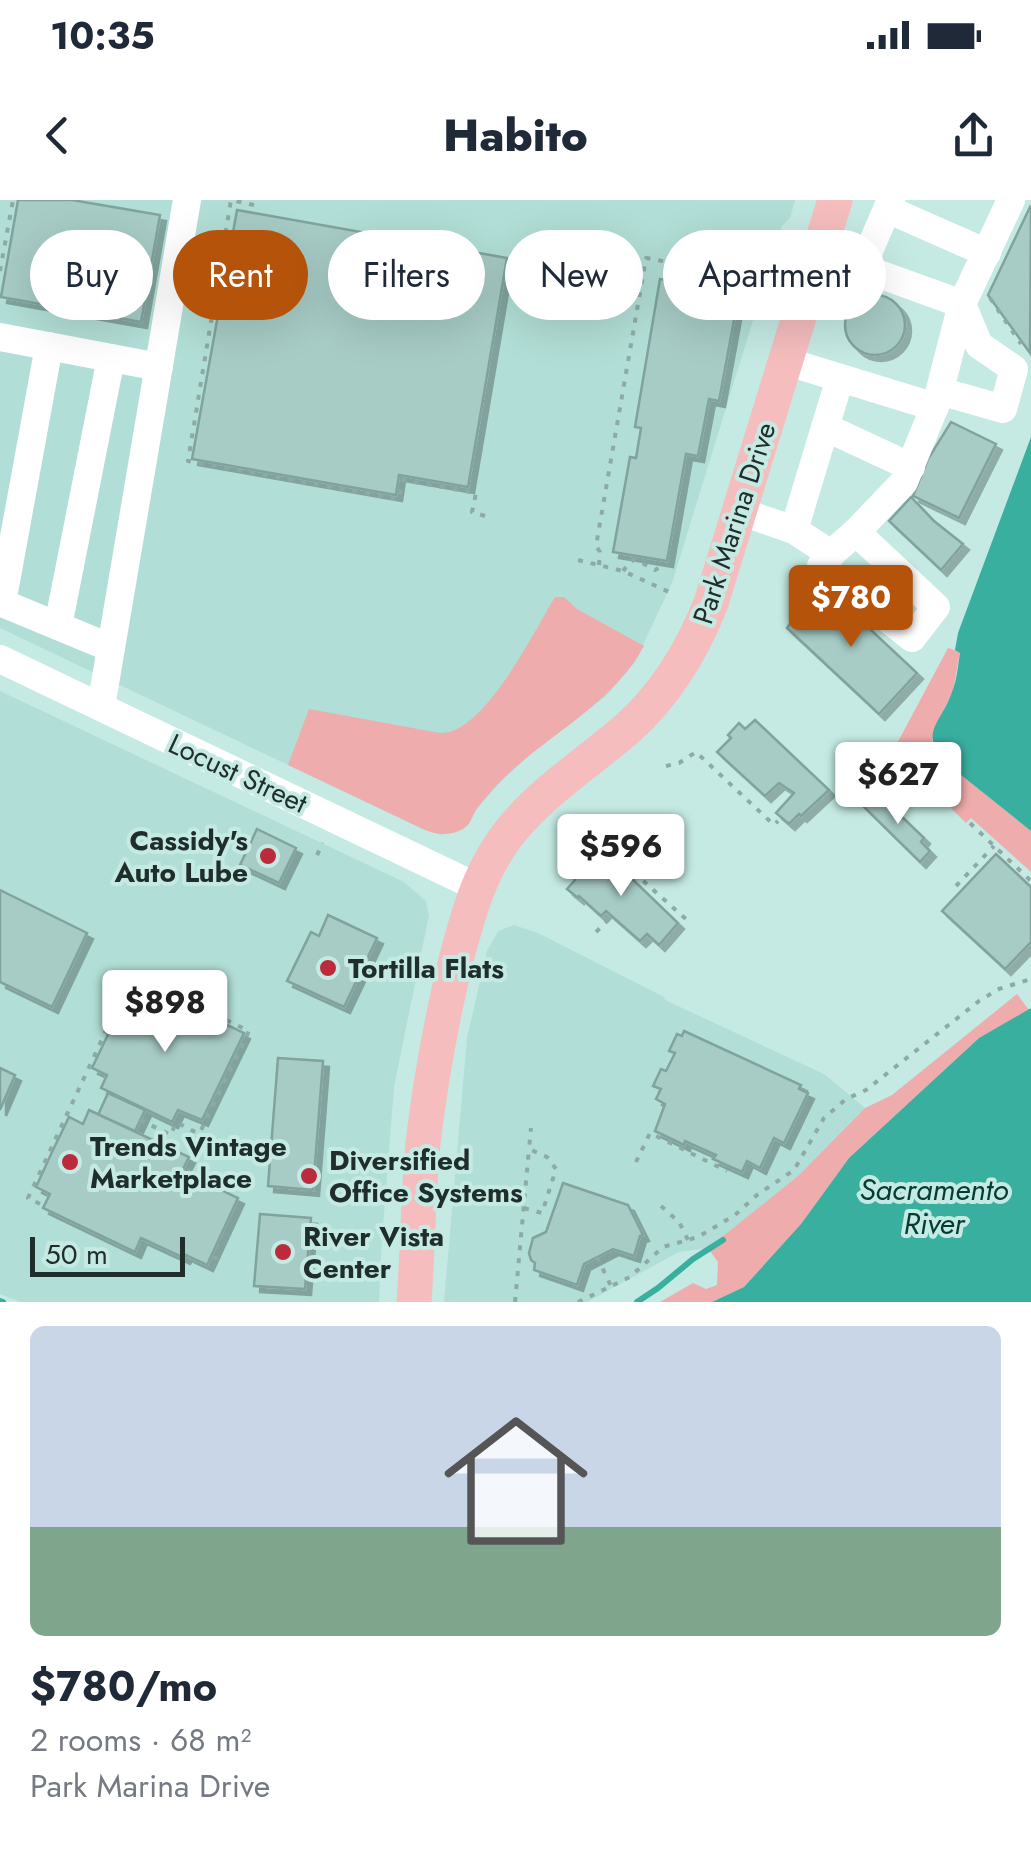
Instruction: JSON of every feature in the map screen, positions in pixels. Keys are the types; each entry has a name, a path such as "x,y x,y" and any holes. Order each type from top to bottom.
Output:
{"main road":[{"name":"Park Marina Drive","path":"825,230 835,200"},
{"name":"Park Marina Drive","path":"414,1302 421,1173 432,1080 446,1002 477,887 497,849 522,818 638,718 676,674 700,633 797,320"}],"street":[{"path":"100,707 187,200"},
{"path":"856,532 936,608 912,638 821,566 904,482 938,399 1005,202"},
{"path":"878,230 889,204 987,253"},
{"path":"886,273 974,298"},
{"path":"785,361 840,378 1003,409 1014,369 980,346 974,298"},
{"path":"0,337 159,366"},
{"path":"49,346 1,602 111,648"},
{"path":"58,626 111,358"},
{"path":"794,530 840,378"},
{"path":"825,427 911,466"},
{"path":"739,511 794,530 830,554"},
{"name":"Locust Street","path":"0,659 477,887"}],"path":[{"path":"0,271 12,200"},
{"path":"254,205 231,200 188,461 400,499 403,480 476,493 472,512 485,516"},
{"path":"599,565 600,552 596,546 646,258 663,261"},
{"path":"974,298 1024,348"},
{"path":"624,571 634,559 655,570 663,561"},
{"path":"578,560 624,571 670,592"},
{"path":"666,766 679,764 696,752 774,825 778,821"},
{"path":"970,823 1031,881"},
{"path":"586,829 687,920 682,925"},
{"path":"318,855 323,843"},
{"path":"956,886 994,846"},
{"path":"638,877 653,862"},
{"path":"596,932 612,916"},
{"path":"40,1204 28,1198 132,975 249,1031 191,1151 197,1154 188,1174"},
{"path":"578,1302 630,1277 662,1247 708,1232 735,1216 757,1195 794,1170 824,1118 846,1099 866,1090 980,1001 999,989 1031,979"},
{"path":"140,1120 171,1135 176,1122 199,1134"},
{"path":"515,1302 531,1128"},
{"path":"636,1162 650,1134 728,1171"},
{"path":"524,1208 542,1213 556,1169 547,1157 529,1148"},
{"path":"661,1206 680,1222 688,1240"},
{"path":"213,1256 221,1260"},
{"path":"597,1257 611,1286"}],"shaded area":[{"path":"0,200 795,200 790,218 781,230 663,230 663,320 753,320 672,583 635,662 606,696 529,755 501,781 468,825 458,831 441,835 425,830 0,628"},
{"path":"555,597 564,597 577,609 644,646 615,685 502,780 463,829 444,834 425,830 288,765 309,709 440,733 457,729 490,700"},
{"path":"948,648 960,652 953,691 935,728 933,746 946,763 1031,831 1031,872 971,818 966,823 893,751"},
{"path":"0,691 404,882 426,901 429,915 394,1087 379,1302 21,1302 0,1294"},
{"path":"514,925 538,933 665,1000 824,1074 865,1108 798,1176 708,1248 679,1252 587,1302 444,1302 467,1038 487,951 498,931"},
{"path":"1017,994 1029,1010 979,1038 849,1158 801,1224 744,1287 712,1302 660,1302 693,1283 706,1289 717,1285 718,1262 708,1248 798,1176 865,1108 892,1095"}],"water":[{"path":"1031,437 1031,831 946,763 933,735 955,683 960,653 955,650 958,633"},
{"name":"Sacramento River","path":"1031,1008 1031,1302 712,1302 744,1287 801,1224 849,1158 979,1038"}],"building":[{"path":"18,200 72,200 160,215 153,254 153,230 30,230 30,302 1,297"},
{"path":"1031,209 1030,353 988,295"},
{"path":"237,210 350,230 328,230 328,320 485,320 485,254 505,258 468,487 399,475 396,495 192,459 217,320 308,320 308,230 233,230"},
{"path":"660,279 663,280 663,320 734,320 719,401 709,399 698,456 686,454 667,561 613,552 630,457 636,458 641,428 635,427"},
{"path":"886,297 903,314 903,336 886,353 864,353 847,336 846,320 886,320"},
{"path":"951,422 996,444 959,518 913,496 928,459"},
{"path":"911,497 963,544 941,570 889,521"},
{"path":"825,587 917,673 879,714 787,628 804,603"},
{"path":"755,720 829,790 789,824 776,813 794,793 779,783 765,796 717,752 739,723 745,729"},
{"path":"877,793 924,838 921,842 930,851 920,862 864,807"},
{"name":"Cassidy's Auto Lube","path":"257,829 296,848 279,883 240,865"},
{"path":"601,849 678,923 659,945 647,934 640,941 606,911 601,916 567,889"},
{"path":"996,854 1031,887 1031,942 1005,969 942,911"},
{"path":"0,890 87,933 52,1007 0,982"},
{"name":"Tortilla Flats","path":"328,915 377,938 344,1007 287,981 311,932 319,936"},
{"path":"134,980 244,1033 202,1120 178,1110 172,1122 101,1088 107,1075 92,1068"},
{"path":"684,1031 801,1085 799,1089 808,1093 784,1143 774,1138 760,1168 747,1161 742,1172 713,1159 716,1155 655,1131 665,1104 656,1099 661,1089 653,1086 675,1053 669,1051 677,1034 682,1036"},
{"path":"278,1058 323,1061 313,1190 268,1186"},
{"path":"0,1068 15,1075 0,1110"},
{"path":"108,1093 145,1110 135,1131 98,1115"},
{"path":"89,1110 189,1157 182,1171 238,1198 207,1265 141,1238 135,1252 43,1208 50,1194 36,1187 52,1152 69,1117 83,1124"},
{"path":"563,1183 628,1205 643,1235 634,1256 613,1249 584,1264 577,1285 534,1270 529,1253 533,1238 546,1232"},
{"name":"River Vista Center","path":"260,1214 311,1218 305,1289 254,1286"}],"waterway":[{"path":"637,1302 723,1240"}],"place":[{"name":"Cassidy's Auto Lube","path":"268,856"},
{"name":"Tortilla Flats","path":"328,968"},
{"name":"Trends Vintage Marketplace","path":"70,1162"},
{"name":"Diversified Office Systems","path":"309,1176"},
{"name":"River Vista Center","path":"283,1252"}]}
